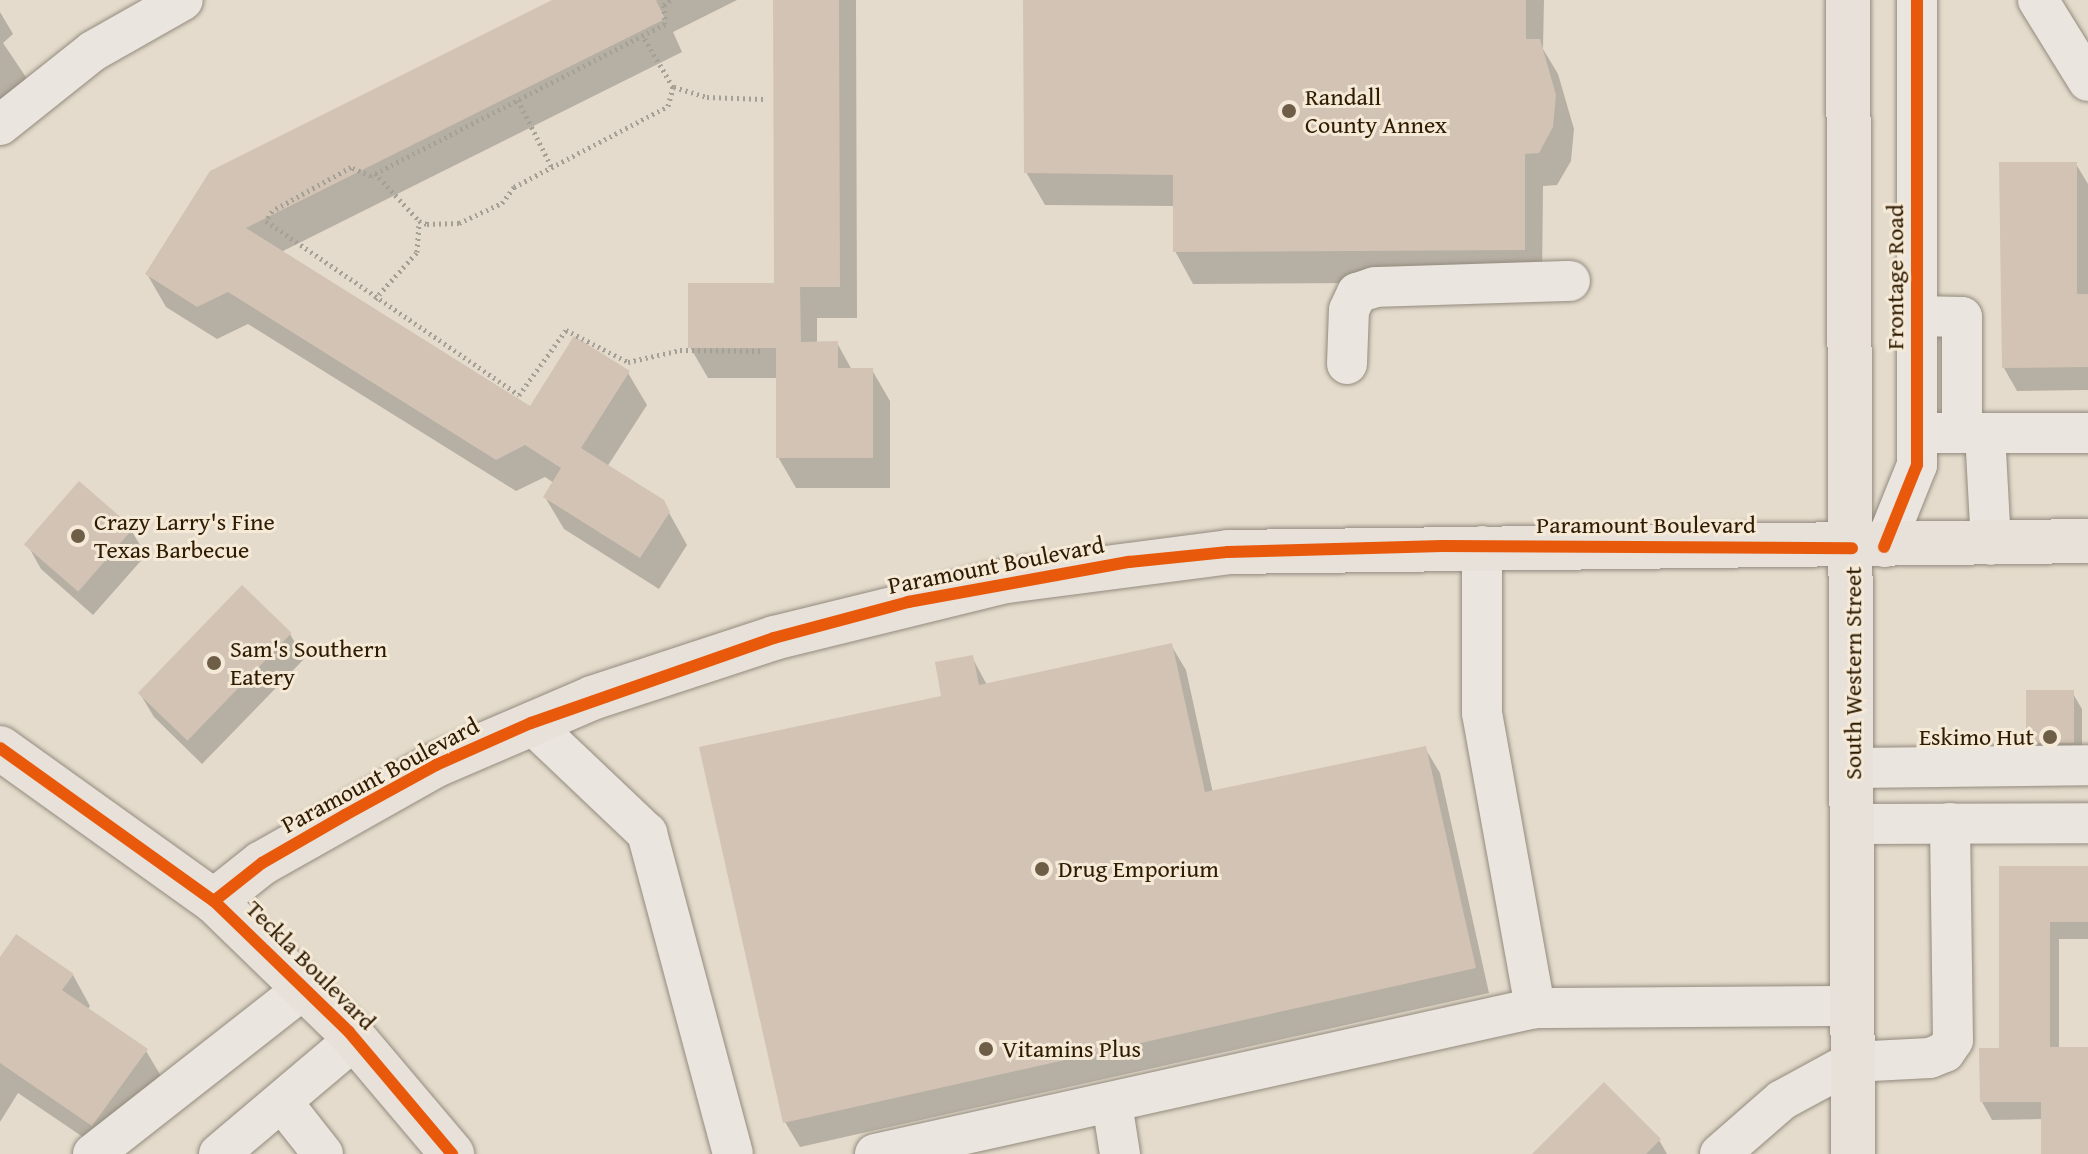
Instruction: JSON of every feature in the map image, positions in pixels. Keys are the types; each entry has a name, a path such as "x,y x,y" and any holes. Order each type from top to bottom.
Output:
{"main road":[{"name":"South Western Street","path":"1848,0 1868,547 1854,768 1851,1151"},
{"name":"Paramount Boulevard","path":"214,901 262,863 345,815 436,765 531,723 774,638 1006,581 1228,552 1482,546 1868,547 2088,541"},
{"name":"Teckla Boulevard","path":"0,748 214,901 355,1039 452,1154"}],"street":[{"path":"0,125 93,51 183,0"},
{"name":"Frontage Road","path":"1868,547 1917,465 1917,0"},
{"path":"2038,0 2088,81"},
{"path":"1347,364 1349,310 1357,293 1375,287 1570,281"},
{"path":"1917,316 1962,317 1973,433 1991,545"},
{"path":"1917,433 2088,433"},
{"path":"1482,546 1482,713 1535,1008"},
{"path":"531,723 647,833 733,1154"},
{"path":"1854,768 2088,765"},
{"path":"1720,1154 1782,1100 1852,1062 1930,1058 1945,1052 1953,1040 1950,823"},
{"path":"1854,824 2088,823"},
{"path":"93,1154 305,988"},
{"path":"875,1154 1535,1008 1851,1006"},
{"path":"219,1154 355,1039"},
{"path":"282,1102 323,1154"},
{"path":"1112,1103 1120,1154"}],"path":[{"path":"670,0 664,5 665,24 643,36 375,173 364,177 351,167 265,216 273,230 519,395 566,330 628,362 680,350 764,351"},
{"path":"643,36 673,87 707,97 764,99"},
{"path":"375,173 419,221 459,223 502,203 514,187 551,166 668,106 673,87"},
{"path":"518,100 551,166"},
{"path":"375,299 417,252 419,221"}],"building":[{"path":"552,0 656,0 665,19 246,228 530,406 574,336 630,371 581,448 664,500 670,512 640,558 543,497 561,468 525,445 496,460 228,292 197,307 145,274 210,171"},
{"path":"773,0 839,0 840,287 800,287 801,342 838,341 838,368 873,368 873,458 776,458 776,348 688,348 688,283 774,283"},
{"name":"Randall County Annex","path":"1023,0 1526,0 1526,39 1540,39 1556,95 1553,127 1539,153 1525,154 1525,250 1173,252 1173,175 1024,173"},
{"path":"1999,162 2077,162 2077,294 2088,294 2088,367 2002,368"},
{"name":"Crazy Larry's Fine Texas Barbecue","path":"79,481 133,528 78,592 24,544"},
{"name":"Sam's Southern Eatery","path":"242,585 292,633 187,741 138,693"},
{"path":"1172,643 1205,792 1426,746 1476,968 783,1123 699,747 941,696 935,662 973,655 979,685"},
{"path":"2026,690 2074,690 2074,743 2026,743"},
{"path":"1999,866 2088,866 2088,922 2050,922 2050,1047 2088,1047 2088,1154 2041,1154 2041,1102 1980,1102 1979,1048 1999,1048"},
{"path":"16,934 74,974 62,990 148,1049 92,1126 0,1063 0,957"},
{"path":"1604,1082 1661,1139 1646,1154 1532,1154"}],"cycle path":[{"path":"1884,547 1917,465 1917,0"},
{"path":"214,901 262,863 345,815 436,765 531,723 774,638 908,602 1129,562 1228,552 1442,546 1852,548"},
{"path":"0,748 214,901 349,1032 452,1154"}],"place":[{"name":"Randall County Annex","path":"1289,111"},
{"name":"Crazy Larry's Fine Texas Barbecue","path":"78,536"},
{"name":"Sam's Southern Eatery","path":"214,663"},
{"name":"Eskimo Hut","path":"2050,737"},
{"name":"Drug Emporium","path":"1042,869"},
{"name":"Vitamins Plus","path":"986,1049"}]}
